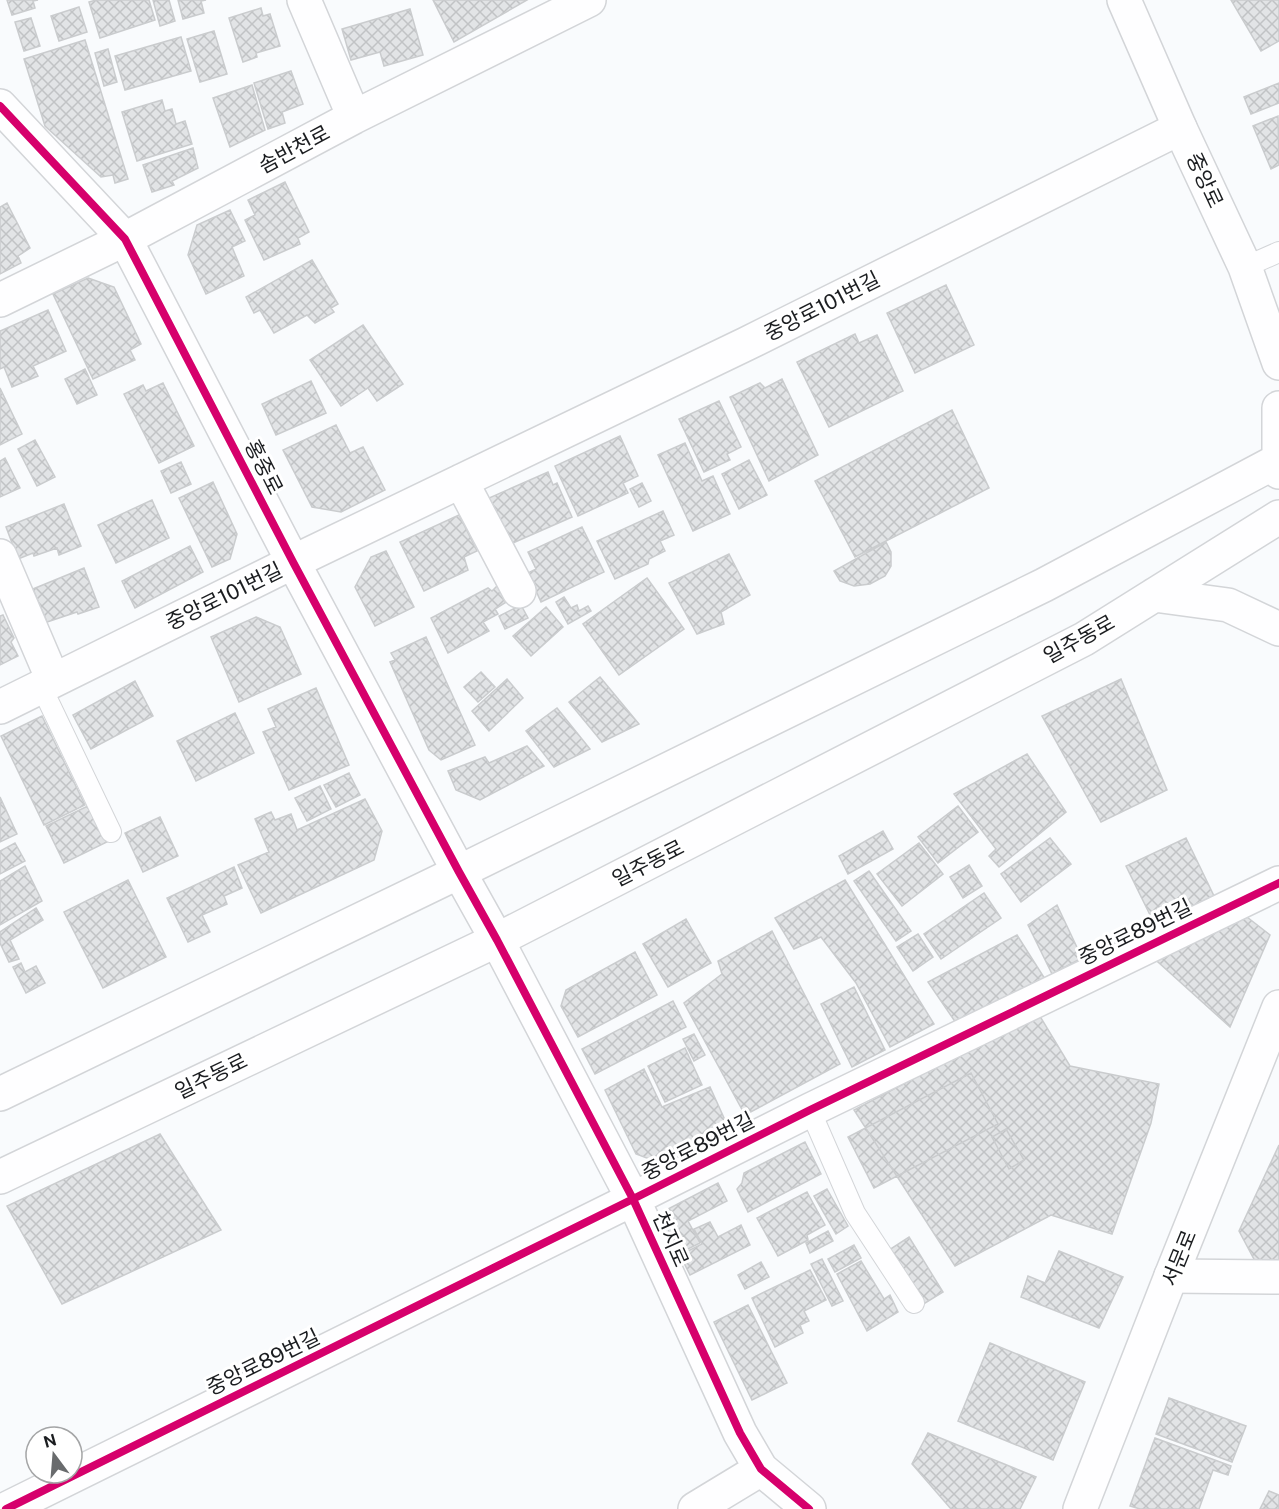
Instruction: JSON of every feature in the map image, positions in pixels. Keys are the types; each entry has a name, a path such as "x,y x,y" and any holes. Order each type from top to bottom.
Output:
{"street":[{"path":"304,0 354,117"},
{"name":"솜반천로","path":"0,300 125,239 354,117 589,0"},
{"name":"중앙로","path":"1124,0 1180,128 1245,267 1279,363"},
{"name":"홍중로","path":"0,106 125,239 292,562 459,872"},
{"name":"중앙로101번길","path":"0,707 292,562 746,344 1180,128"},
{"path":"1279,408 1279,472"},
{"path":"0,1094 1044,585 1279,460"},
{"path":"461,481 519,591"},
{"name":"일주동로","path":"0,1178 497,940 1084,639 1279,518"},
{"path":"0,556 47,683"},
{"path":"1154,595 1228,605 1279,629"},
{"name":"천지로","path":"459,872 633,1200 740,1433 761,1469 809,1509"},
{"name":"중앙로89번길","path":"6,1509 633,1200 810,1110 1279,882"},
{"name":"서문로","path":"1080,1509 1279,1007"},
{"path":"1171,1276 1279,1277"},
{"path":"695,1509 761,1469"},
{"path":"736,1509 761,1469"}],"lane":[{"path":"1245,267 1279,252"},
{"path":"47,683 111,832"},
{"path":"810,1110 855,1213 914,1303"}],"building":[{"path":"7,0 38,0 33,1 35,8 12,15"},
{"path":"149,0 155,20 100,38 89,2"},
{"path":"153,0 169,0 175,21 160,26"},
{"path":"178,0 206,0 201,1 204,13 183,19"},
{"path":"433,0 527,0 454,42"},
{"path":"1231,0 1279,0 1279,41 1261,51"},
{"path":"79,7 87,32 59,41 51,16"},
{"path":"261,8 263,16 270,14 280,46 256,53 257,57 243,62 229,18"},
{"path":"410,9 423,55 384,66 380,52 351,60 342,29"},
{"path":"31,18 40,46 24,51 15,22"},
{"path":"214,31 227,74 200,82 187,39"},
{"path":"181,37 191,71 125,90 115,56"},
{"path":"85,40 128,179 115,183 113,175 101,177 45,126 24,59"},
{"path":"108,49 117,82 104,86 95,53"},
{"path":"291,71 303,104 282,112 285,123 268,129 254,83"},
{"path":"1279,83 1279,103 1251,114 1244,97"},
{"path":"252,85 265,130 230,147 213,98"},
{"path":"162,100 165,111 172,109 176,124 185,121 192,144 137,161 122,112"},
{"path":"1278,116 1279,165 1271,169 1253,126"},
{"path":"193,148 198,168 172,181 174,185 152,192 143,165"},
{"path":"285,182 309,232 298,238 300,244 264,260 245,220 255,215 248,200"},
{"path":"7,203 30,248 18,256 21,263 0,274 0,207"},
{"path":"230,210 245,241 232,247 244,276 206,294 188,255 197,225"},
{"path":"312,260 338,304 331,308 334,312 315,323 307,315 274,333 260,310 254,313 246,297"},
{"path":"88,278 114,287 141,344 130,350 135,360 93,379 53,294"},
{"path":"946,285 974,345 915,373 887,313"},
{"path":"48,310 66,351 33,366 38,376 12,387 4,367 0,369 0,331"},
{"path":"363,325 403,384 377,401 368,388 341,406 310,360"},
{"path":"855,334 859,343 877,335 903,391 829,427 797,362"},
{"path":"85,369 97,395 77,404 65,379"},
{"path":"782,379 818,455 769,481 730,397 760,383 765,388"},
{"path":"311,381 326,413 276,435 262,404"},
{"path":"163,383 194,446 159,463 124,394 143,385 146,391"},
{"path":"0,388 22,434 0,445"},
{"path":"719,401 741,447 727,454 730,460 704,472 679,419"},
{"path":"952,410 989,488 855,557 815,481"},
{"path":"336,425 350,453 363,447 385,490 341,512 312,507 283,450"},
{"path":"620,436 638,476 623,483 628,493 578,516 555,466"},
{"path":"35,440 55,477 37,486 18,449"},
{"path":"685,443 702,481 713,476 730,514 693,531 658,455"},
{"path":"5,458 20,488 0,497 0,461"},
{"path":"749,460 767,495 739,509 722,474"},
{"path":"181,462 191,484 171,493 161,471"},
{"path":"548,472 553,485 557,483 572,517 506,546 480,502"},
{"path":"213,482 237,534 230,559 212,567 179,498"},
{"path":"642,483 651,501 639,507 630,489"},
{"path":"152,500 169,538 116,563 98,525"},
{"path":"64,504 81,546 59,555 57,548 18,559 6,527"},
{"path":"663,511 674,535 660,541 665,551 649,559 648,564 615,579 597,541"},
{"path":"459,515 477,551 464,557 468,570 424,591 400,542"},
{"path":"582,527 604,572 541,602 528,573 536,569 528,552"},
{"path":"886,542 891,552 891,566 885,576 870,584 854,586 840,581 834,571"},
{"path":"190,546 203,572 135,608 122,581"},
{"path":"386,551 414,607 375,626 355,587 371,557"},
{"path":"729,554 750,595 721,612 724,624 697,634 669,583"},
{"path":"84,568 99,607 47,622 33,589"},
{"path":"647,578 684,629 619,675 583,624"},
{"path":"499,584 508,601 495,609 498,614 483,622 489,631 448,653 431,618 488,588 492,591"},
{"path":"564,597 571,608 577,605 579,611 588,606 591,611 568,624 556,602"},
{"path":"521,605 528,618 505,629 499,616"},
{"path":"546,607 563,627 531,656 513,636"},
{"path":"3,615 14,638 11,642 18,656 0,665 0,616"},
{"path":"256,617 280,627 301,674 239,702 211,637"},
{"path":"426,637 475,745 441,760 429,750 390,662 395,660 391,653"},
{"path":"481,672 495,687 478,702 464,687"},
{"path":"600,677 639,724 602,742 569,702"},
{"path":"507,679 523,698 489,731 472,711"},
{"path":"1121,679 1167,790 1101,822 1042,716"},
{"path":"135,681 153,716 91,749 73,715"},
{"path":"316,688 349,765 289,790 263,732 276,727 268,709"},
{"path":"557,708 590,749 554,767 526,731"},
{"path":"235,713 254,753 196,781 177,741"},
{"path":"42,716 85,805 44,825 1,736"},
{"path":"527,746 544,766 480,800 456,790 448,771 485,757 489,763"},
{"path":"1027,754 1066,812 999,867 989,856 996,849 954,794"},
{"path":"349,773 360,795 336,807 324,785"},
{"path":"320,786 331,809 307,821 295,798"},
{"path":"0,797 17,834 0,842"},
{"path":"365,799 382,831 374,860 261,913 238,865 269,852 255,819 271,812 275,820 291,814 297,830"},
{"path":"92,804 109,841 64,863 46,826"},
{"path":"958,806 978,832 938,863 918,837"},
{"path":"160,817 178,856 143,872 125,833"},
{"path":"883,831 893,849 848,874 839,856"},
{"path":"1050,838 1071,864 1021,902 1001,874"},
{"path":"1186,838 1214,896 1155,925 1126,866"},
{"path":"15,843 25,861 0,874 0,851"},
{"path":"919,843 943,874 902,906 877,874"},
{"path":"969,865 982,886 963,898 950,877"},
{"path":"25,866 42,901 0,925 0,881"},
{"path":"234,867 242,888 224,896 227,904 202,915 210,932 188,942 167,898"},
{"path":"869,871 911,931 896,941 854,881"},
{"path":"128,880 166,957 103,988 64,912"},
{"path":"845,880 934,1024 890,1047 856,983 821,937 794,949 775,918"},
{"path":"984,893 1001,918 941,959 924,934"},
{"path":"1057,905 1082,958 1052,974 1028,925"},
{"path":"36,908 43,920 10,940 19,959 9,962 0,943 0,932"},
{"path":"1247,917 1270,935 1230,1027 1148,953"},
{"path":"686,919 711,963 668,987 643,944"},
{"path":"772,931 840,1064 745,1115 684,1003 722,974 718,961"},
{"path":"918,934 933,957 913,971 897,947"},
{"path":"1017,935 1045,979 956,1023 928,982"},
{"path":"635,952 657,995 578,1037 561,1006 566,990"},
{"path":"21,963 25,972 36,966 45,983 26,993 13,967"},
{"path":"854,987 885,1050 852,1067 821,1004"},
{"path":"673,1001 686,1027 595,1074 582,1049"},
{"path":"1038,1013 1070,1066 1159,1084 1151,1123 1112,1234 1051,1215 955,1266 854,1110"},
{"path":"694,1034 705,1055 694,1061 683,1039"},
{"path":"685,1048 702,1085 665,1102 648,1066"},
{"path":"644,1069 662,1107 710,1087 729,1129 660,1163 636,1154 605,1090"},
{"path":"971,1073 998,1124 874,1188 848,1137"},
{"path":"1006,1129 1024,1160 1009,1169 992,1137"},
{"path":"160,1134 221,1230 62,1304 7,1206"},
{"path":"805,1142 821,1174 748,1212 737,1189 742,1183 744,1173"},
{"path":"1279,1145 1279,1261 1256,1263 1239,1231"},
{"path":"718,1183 727,1201 688,1221 700,1243 680,1253 665,1224 668,1209"},
{"path":"827,1189 848,1226 836,1234 814,1196"},
{"path":"807,1192 825,1225 807,1235 808,1240 778,1256 757,1218"},
{"path":"710,1222 718,1237 741,1225 750,1245 690,1275 680,1255 702,1244 694,1229"},
{"path":"828,1231 833,1241 810,1253 806,1243"},
{"path":"909,1237 943,1292 922,1305 889,1250"},
{"path":"854,1245 861,1258 835,1272 828,1259"},
{"path":"1059,1251 1123,1277 1099,1328 1021,1297 1028,1276 1045,1283"},
{"path":"822,1259 843,1301 832,1306 811,1264"},
{"path":"861,1261 884,1299 890,1295 898,1312 867,1331 837,1274"},
{"path":"761,1262 769,1277 745,1289 738,1275"},
{"path":"810,1270 826,1300 804,1311 809,1321 800,1325 803,1333 775,1347 752,1298"},
{"path":"748,1305 787,1383 752,1400 714,1322"},
{"path":"990,1343 1085,1382 1053,1460 958,1421"},
{"path":"1169,1398 1246,1426 1232,1462 1156,1434"},
{"path":"928,1433 1036,1477 1020,1509 951,1509 912,1464"},
{"path":"1155,1438 1231,1466 1228,1475 1213,1470 1199,1509 1140,1509 1130,1506"},
{"path":"1269,1491 1279,1495 1279,1509 1260,1509"}],"cycle path":[{"path":"0,106 125,239 293,562 497,940 633,1199 740,1433 761,1469 809,1509"},
{"path":"6,1509 810,1110 1279,883"}]}
